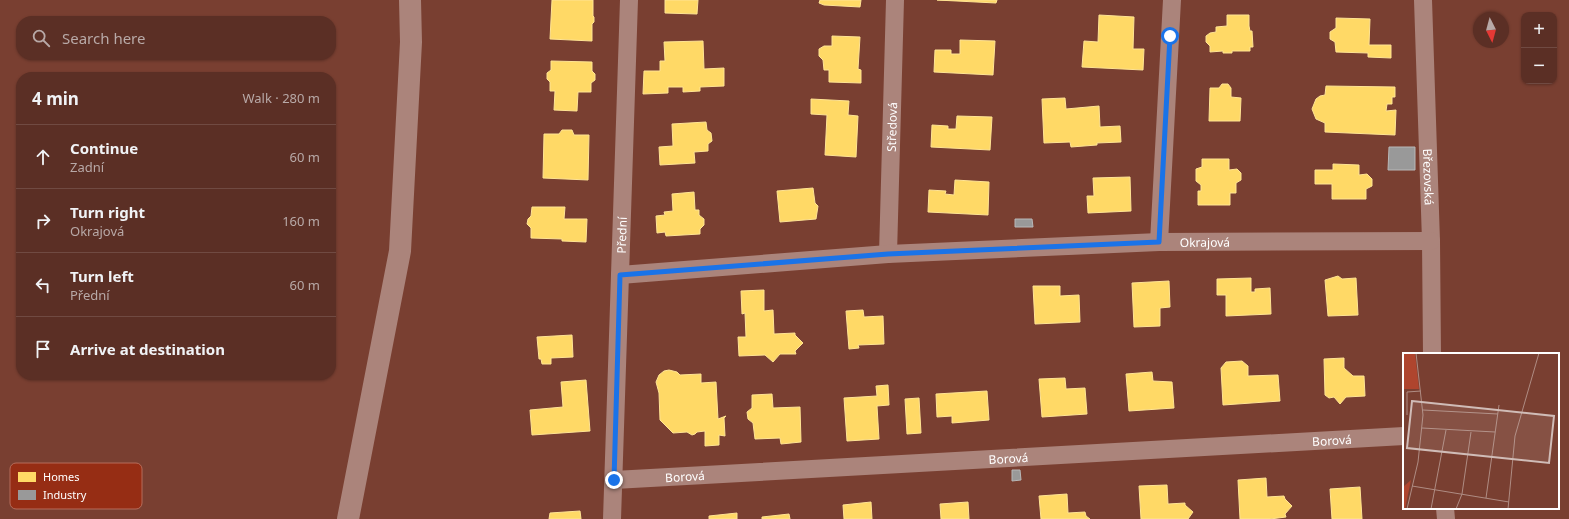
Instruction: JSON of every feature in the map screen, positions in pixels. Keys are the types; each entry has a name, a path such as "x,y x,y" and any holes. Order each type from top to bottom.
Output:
{"street":[{"path":"348,519 400,251 411,42 410,0"},
{"name":"Přední","path":"612,519 629,0"},
{"name":"Středová","path":"888,254 895,0"},
{"path":"1159,242 1172,0"},
{"name":"Březovská","path":"1423,0 1431,241 1432,353"},
{"name":"Okrajová","path":"620,275 888,254 1159,242 1431,241"},
{"name":"Borová","path":"614,480 1403,436"},
{"path":"1444,509 1446,519"}],"building: Homes":[{"path":"552,0 593,0 594,22 592,24 592,41 550,39"},
{"path":"665,0 698,0 697,14 665,13"},
{"path":"820,0 861,0 860,7 824,5 819,3"},
{"path":"937,0 997,0 996,3"},
{"path":"1099,15 1134,17 1133,49 1144,49 1143,70 1082,67 1084,41 1098,42"},
{"path":"1227,15 1249,15 1249,26 1250,31 1252,31 1253,47 1250,47 1250,51 1232,51 1232,53 1223,53 1223,51 1210,52 1210,46 1206,42 1206,36 1210,33 1216,32 1216,27 1227,26"},
{"path":"1336,18 1370,19 1369,45 1391,45 1391,58 1368,57 1368,53 1336,52 1335,42 1330,39 1330,32 1336,28"},
{"path":"832,36 860,37 858,69 861,70 861,83 829,82 829,70 824,70 823,60 819,56 819,49 824,46 832,46"},
{"path":"960,40 995,41 993,75 934,72 935,50 951,50 951,54 960,54"},
{"path":"703,41 704,69 724,68 724,86 700,87 700,91 683,92 683,87 668,87 668,93 643,94 644,71 660,71 660,61 665,61 664,42"},
{"path":"551,61 592,62 592,71 595,74 595,80 591,83 591,92 578,92 577,111 554,110 555,91 550,91 550,82 547,79 547,73 551,70"},
{"path":"1222,84 1228,84 1231,88 1231,97 1241,98 1240,121 1209,121 1210,88 1219,88"},
{"path":"1326,86 1395,87 1395,97 1392,97 1392,104 1387,104 1386,111 1396,110 1395,135 1325,132 1325,123 1316,119 1312,109 1316,99 1325,95"},
{"path":"1065,98 1066,109 1099,106 1100,127 1120,126 1121,142 1097,143 1097,145 1071,147 1070,142 1044,143 1042,99"},
{"path":"811,99 849,101 848,115 858,116 856,157 825,155 827,115 811,114"},
{"path":"957,116 992,117 990,150 931,147 932,125 948,126 948,129 956,129"},
{"path":"706,122 707,130 711,133 712,141 708,144 708,151 694,152 695,163 660,165 659,147 673,146 672,124"},
{"path":"562,130 572,130 574,135 589,135 588,180 543,178 544,134 559,134"},
{"path":"1202,159 1229,159 1229,170 1237,169 1241,173 1241,180 1236,183 1236,193 1230,193 1230,205 1198,205 1198,191 1201,191 1201,185 1196,181 1196,169 1202,167"},
{"path":"1333,164 1359,165 1359,175 1367,174 1372,179 1372,186 1366,189 1366,199 1332,199 1332,184 1315,184 1315,170 1333,170"},
{"path":"1130,177 1131,211 1088,213 1087,196 1094,196 1093,178"},
{"path":"955,180 989,182 988,215 928,212 929,190 946,191 945,194 954,195"},
{"path":"813,188 815,203 818,206 816,219 780,222 777,191"},
{"path":"694,192 695,210 699,210 699,215 704,219 704,225 700,229 700,234 666,236 665,232 657,233 656,216 665,215 664,212 673,211 672,194"},
{"path":"532,207 565,207 564,219 587,219 586,242 562,241 562,239 531,238 531,228 527,224 528,219 531,216"},
{"path":"1338,276 1342,279 1356,278 1358,315 1328,316 1325,280"},
{"path":"1251,278 1251,292 1255,292 1255,289 1270,288 1271,314 1226,316 1226,295 1217,295 1217,279"},
{"path":"1169,281 1170,307 1160,308 1160,326 1134,327 1132,283"},
{"path":"1033,286 1060,286 1060,296 1079,295 1080,322 1035,324"},
{"path":"764,290 764,311 773,310 774,334 795,333 795,335 803,343 795,351 796,354 780,354 773,362 765,355 739,356 738,337 746,337 745,313 742,314 741,291"},
{"path":"863,310 864,317 883,316 884,344 858,345 859,348 849,349 846,311"},
{"path":"572,335 573,357 551,358 551,364 542,364 541,359 539,359 537,337"},
{"path":"1344,358 1344,368 1353,376 1364,376 1365,396 1346,397 1340,404 1334,397 1329,398 1325,395 1324,359"},
{"path":"1242,361 1248,366 1248,376 1278,375 1280,401 1223,405 1221,368 1226,362"},
{"path":"669,370 677,372 680,375 701,374 701,383 716,382 718,419 726,416 724,418 725,436 719,435 719,445 705,446 705,431 697,432 692,435 687,432 673,433 660,420 659,393 656,382 659,375 664,371"},
{"path":"1152,372 1153,381 1172,382 1174,408 1129,411 1126,374"},
{"path":"1065,378 1066,389 1085,388 1087,414 1042,417 1039,379"},
{"path":"586,380 590,431 532,435 530,410 563,407 561,382"},
{"path":"888,385 889,405 877,406 879,439 847,441 844,398 877,396 876,386"},
{"path":"987,391 989,420 952,423 952,416 937,417 936,394"},
{"path":"772,394 773,408 800,407 801,442 781,444 780,438 755,439 753,423 748,419 747,412 752,408 752,395"},
{"path":"919,398 921,433 907,434 905,399"},
{"path":"1266,478 1267,497 1284,496 1292,506 1285,514 1286,517 1270,519 1240,519 1238,480"},
{"path":"1167,485 1168,504 1185,503 1185,505 1193,512 1188,519 1141,519 1139,486"},
{"path":"1360,487 1362,519 1332,519 1330,489"},
{"path":"1067,494 1068,513 1085,512 1086,516 1090,519 1041,519 1039,496"},
{"path":"871,502 872,519 844,519 843,505"},
{"path":"968,502 969,519 941,519 940,504"},
{"path":"580,511 581,519 549,519 550,513"},
{"path":"737,513 737,519 709,519 709,516"},
{"path":"789,514 790,519 762,519 762,517"}],"building: Industry":[{"path":"1389,147 1415,147 1415,170 1388,170"},
{"path":"1015,219 1032,219 1033,227 1015,227"},
{"path":"1012,470 1020,470 1021,480 1012,481"}],"route":[{"path":"614,480 620,275 888,254 1159,242 1170,36"}]}
